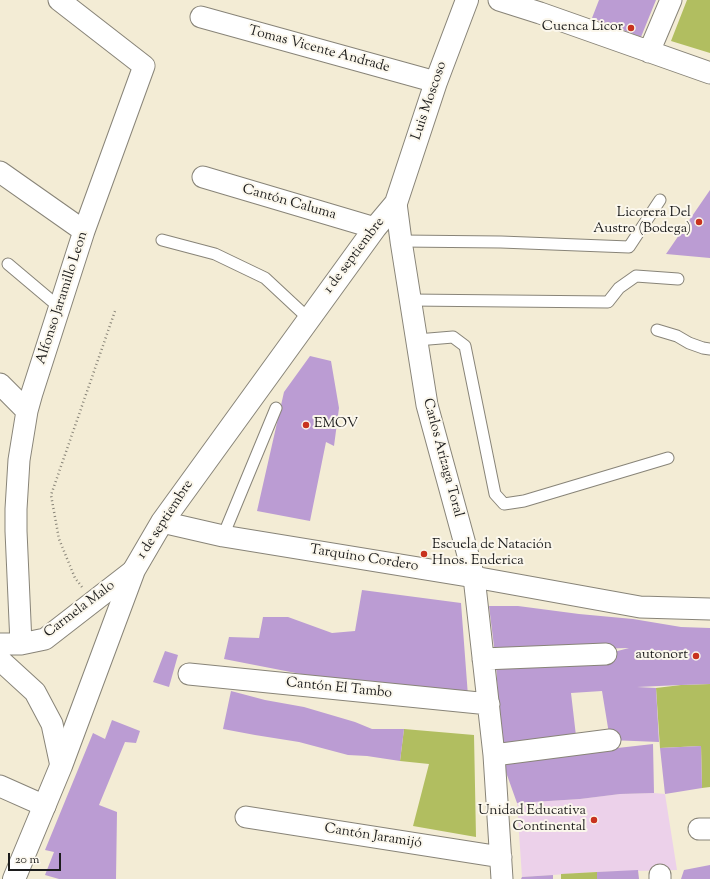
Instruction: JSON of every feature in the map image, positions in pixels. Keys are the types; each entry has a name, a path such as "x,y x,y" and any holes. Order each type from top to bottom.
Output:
{"street":[{"name":"Alfonso Jaramillo Leon","path":"21,644 8,528 16,509 19,460 32,393 84,231 144,66 59,0"},
{"name":"Luis Moscoso","path":"396,203 436,82 467,0"},
{"path":"500,0 710,74"},
{"path":"649,52 671,0"},
{"name":"Tomas Vicente Andrade","path":"201,17 436,82"},
{"path":"0,172 84,231"},
{"name":"Cantón Caluma","path":"203,177 375,228"},
{"name":"1 de septiembre","path":"14,879 61,766 134,570 162,522 375,228 396,203"},
{"name":"Carlos Arízaga Toral","path":"396,203 427,405 474,577 494,755 502,879"},
{"path":"0,384 28,412"},
{"name":"Tarquino Cordero","path":"162,522 224,536 474,577 640,607 710,609"},
{"name":"Carmela Malo","path":"0,644 21,644 45,639 134,570"},
{"path":"483,659 606,654"},
{"path":"0,660 35,692 52,724 61,766"},
{"name":"Cantón El Tambo","path":"189,674 489,704"},
{"path":"494,755 610,740"},
{"path":"0,786 45,806"},
{"name":"Cantón Jaramijó","path":"246,817 501,857"}],"lane":[{"path":"401,241 502,242 629,247 660,200"},
{"path":"162,240 215,254 265,278 309,319"},
{"path":"8,264 60,307"},
{"path":"410,300 608,302 619,288 636,276 678,279"},
{"path":"657,330 677,336 689,343 710,349"},
{"path":"417,340 453,337 465,346 495,494 504,504 524,501 668,458"},
{"path":"224,536 276,408"}],"path":[{"path":"93,602 75,578 59,539 51,495 115,311"}],"shaded area":[{"name":"Unidad Educativa Continental","path":"620,794 665,794 677,870 597,872 522,877 517,803 580,799"}],"green space":[{"path":"687,0 710,0 710,53 671,41"},
{"path":"710,684 710,787 702,788 701,746 660,748 656,688"},
{"path":"404,729 474,735 476,837 413,826 429,764 400,761"},
{"path":"597,872 597,879 561,879 561,874"}],"building":[{"name":"Cuenca Licor","path":"599,0 656,0 641,37 592,18"},
{"name":"Licorera Del Austro (Bodega)","path":"710,190 710,258 666,254"},
{"name":"EMOV","path":"310,356 331,361 339,408 334,446 326,442 310,521 257,511 284,392"},
{"path":"362,590 461,603 468,696 301,674 224,659 229,637 259,638 263,617 288,617 332,633 355,631"},
{"path":"489,606 518,606 633,619 681,627 710,628 710,684 637,687 656,688 659,742 610,740 602,691 571,693 576,736 501,748 496,663 606,654 629,648 545,650 495,654"},
{"path":"165,651 178,655 169,687 153,682"},
{"path":"231,691 265,700 304,707 355,722 372,729 404,729 400,761 348,755 299,742 223,729"},
{"path":"112,720 140,731 136,743 125,742 99,805 117,812 116,879 59,879 45,875 54,852 45,850 93,733 105,739"},
{"path":"653,744 654,793 620,794 580,799 517,803 502,761"},
{"path":"701,746 702,788 665,794 660,748"},
{"path":"710,865 710,879 681,879 684,870"},
{"path":"638,870 639,879 597,879 597,872"},
{"path":"553,875 553,879 521,879 522,877"}],"place":[{"name":"Cuenca Licor","path":"631,28"},
{"name":"Licorera Del Austro (Bodega)","path":"699,222"},
{"name":"EMOV","path":"306,425"},
{"name":"Escuela de Natación Hnos. Enderica","path":"424,554"},
{"name":"autonort","path":"696,656"},
{"name":"Unidad Educativa Continental","path":"594,820"}]}
